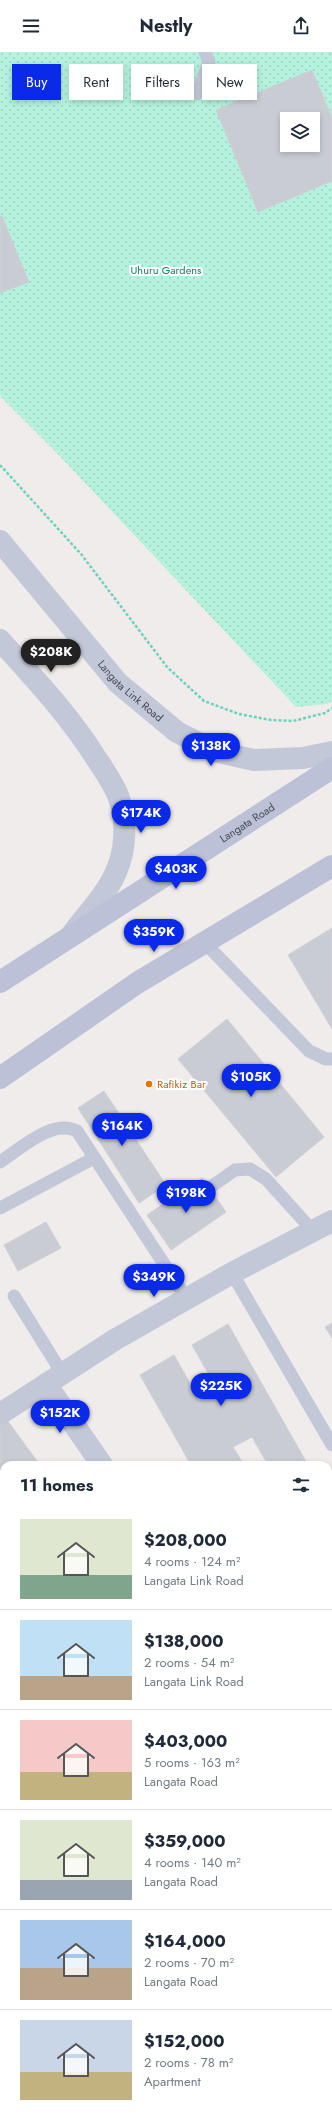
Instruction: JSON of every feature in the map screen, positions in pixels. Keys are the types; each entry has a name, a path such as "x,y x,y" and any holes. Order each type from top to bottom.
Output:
{"main road":[{"name":"Langata Road","path":"0,982 332,768"},
{"path":"0,1078 137,983 332,866"}],"street":[{"name":"Langata Link Road","path":"0,541 118,683 177,732 214,750 254,760 303,758 332,752"},
{"path":"0,640 77,728 105,771 118,797 123,820 124,841 116,871 108,888 71,935"},
{"path":"0,1414 116,1339 232,1273 332,1221"},
{"path":"54,1378 100,1461"}],"lane":[{"path":"197,94 209,62 205,52"},
{"path":"205,943 309,1051 326,1059 332,1059"},
{"path":"0,1162 47,1131 59,1127 70,1128 77,1131 187,1299"},
{"path":"0,1208 94,1158"},
{"path":"212,1186 235,1170 250,1169 266,1179 312,1231"},
{"path":"232,1273 332,1445"},
{"path":"14,1296 54,1378"}],"path":[{"path":"0,465 81,554 167,667 204,701 239,714 271,720 293,721 325,713 332,708"}],"green space":[{"name":"Uhuru Gardens","path":"0,52 332,52 332,701 327,704 296,707 57,453 0,396"}],"building":[{"path":"312,70 332,118 332,181 258,212 216,110 240,100 257,100 257,93"},
{"path":"2,216 29,282 0,293 0,217"},
{"path":"332,928 332,1029 288,955"},
{"path":"227,1019 324,1137 276,1177 178,1059"},
{"path":"104,1091 166,1185 139,1203 78,1108"},
{"path":"202,1178 226,1212 171,1250 147,1215"},
{"path":"46,1222 61,1248 18,1271 4,1245"},
{"path":"332,1323 332,1338 325,1327"},
{"path":"228,1324 306,1461 266,1461 252,1437 233,1447 242,1461 189,1461 140,1375 174,1355 195,1392 213,1382 192,1345"},
{"path":"7,1420 37,1461 0,1461 0,1425"}],"place":[{"name":"Rafikiz Bar","path":"149,1084"}]}
